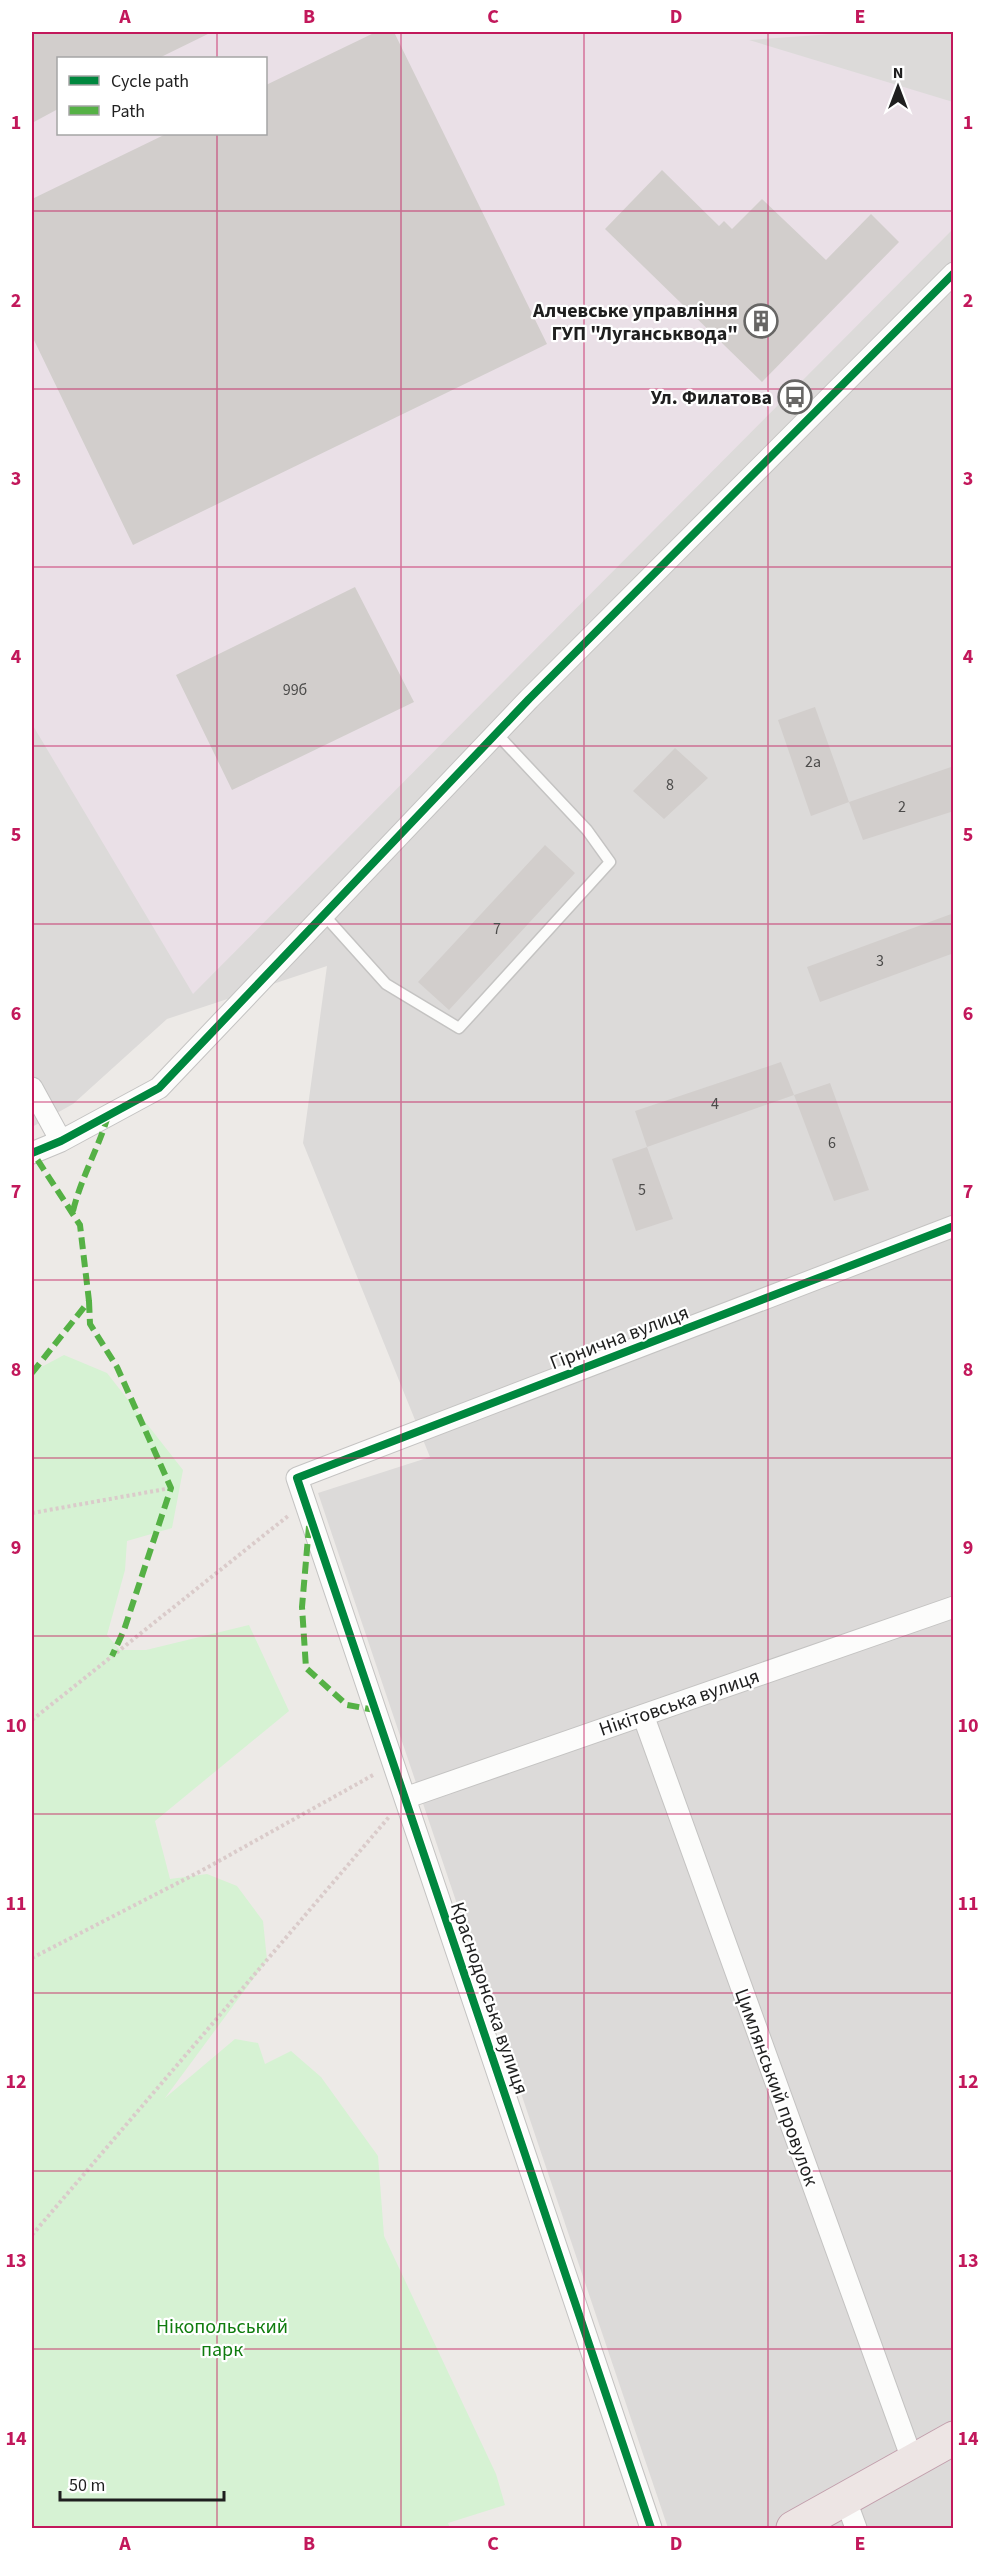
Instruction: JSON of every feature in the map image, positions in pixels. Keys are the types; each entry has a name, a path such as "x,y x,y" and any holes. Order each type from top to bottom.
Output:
{"highway":[{"path":"793,2529 912,2459 954,2438"}],"street":[{"path":"32,1153 61,1141 159,1088 496,733 952,280"},
{"path":"32,1088 61,1141"},
{"name":"Гірнична вулиця","path":"297,1478 954,1226"},
{"name":"Краснодонська вулиця","path":"297,1478 651,2529"},
{"name":"Нікітовська вулиця","path":"405,1798 954,1607"},
{"name":"Цимлянський провулок","path":"643,1715 912,2459"},
{"path":"845,2498 856,2529"}],"lane":[{"path":"324,915 386,984 459,1028 610,862 586,830 496,733"}],"path":[{"path":"32,1514 171,1488"},
{"path":"32,1720 305,1503"},
{"path":"32,1958 201,1871 394,1763"},
{"path":"32,2235 405,1798"}],"shaded area":[{"path":"32,32 953,32 953,2528 668,2528 318,1493 430,1457 303,1143 327,966 167,1019 73,1104 32,1127"},
{"path":"32,32 860,32 749,40 953,102 953,229 193,994 32,724"}],"green space":[{"name":"Нікопольський парк","path":"64,1355 107,1373 183,1470 172,1528 127,1541 125,1570 107,1635 120,1650 146,1650 249,1625 289,1711 155,1821 170,1879 207,1874 237,1886 263,1921 267,1960 165,2098 235,2039 258,2043 265,2064 291,2051 321,2077 378,2156 384,2236 496,2474 505,2505 448,2523 450,2528 32,2528 32,1372"}],"building":[{"path":"32,32 212,32 161,57 57,57 57,110 32,123"},
{"path":"376,32 394,32 547,344 133,545 32,336 32,199 164,135 267,135 267,85"},
{"name":"Алчевське управління ГУП \"Луганськвода\"","path":"662,170 719,226 724,221 732,229 762,199 826,260 871,214 899,242 762,382 605,229"},
{"path":"355,587 414,702 232,790 176,675"},
{"path":"815,707 849,802 811,816 778,720"},
{"path":"675,748 708,778 664,819 633,791"},
{"path":"954,766 954,811 863,840 849,802"},
{"path":"545,845 575,873 449,1010 418,982"},
{"path":"954,913 954,953 820,1002 807,967"},
{"path":"781,1062 794,1095 647,1147 635,1111"},
{"path":"830,1083 869,1190 834,1201 794,1095"},
{"path":"647,1147 673,1219 636,1231 612,1159"}],"marked path":[{"path":"73,1211 108,1116"},
{"path":"32,1373 89,1301 80,1225 33,1153"},
{"path":"89,1301 90,1324 117,1367 171,1488 124,1630 112,1656"},
{"path":"309,1526 302,1607 306,1668 347,1705 375,1710"}],"cycle path":[{"path":"32,1153 61,1141 159,1088 529,699 954,273"},
{"path":"651,2528 297,1478 954,1226"}],"place":[{"name":"Алчевське управління ГУП \"Луганськвода\"","path":"761,321"},
{"name":"Ул. Филатова","path":"795,397"}]}
